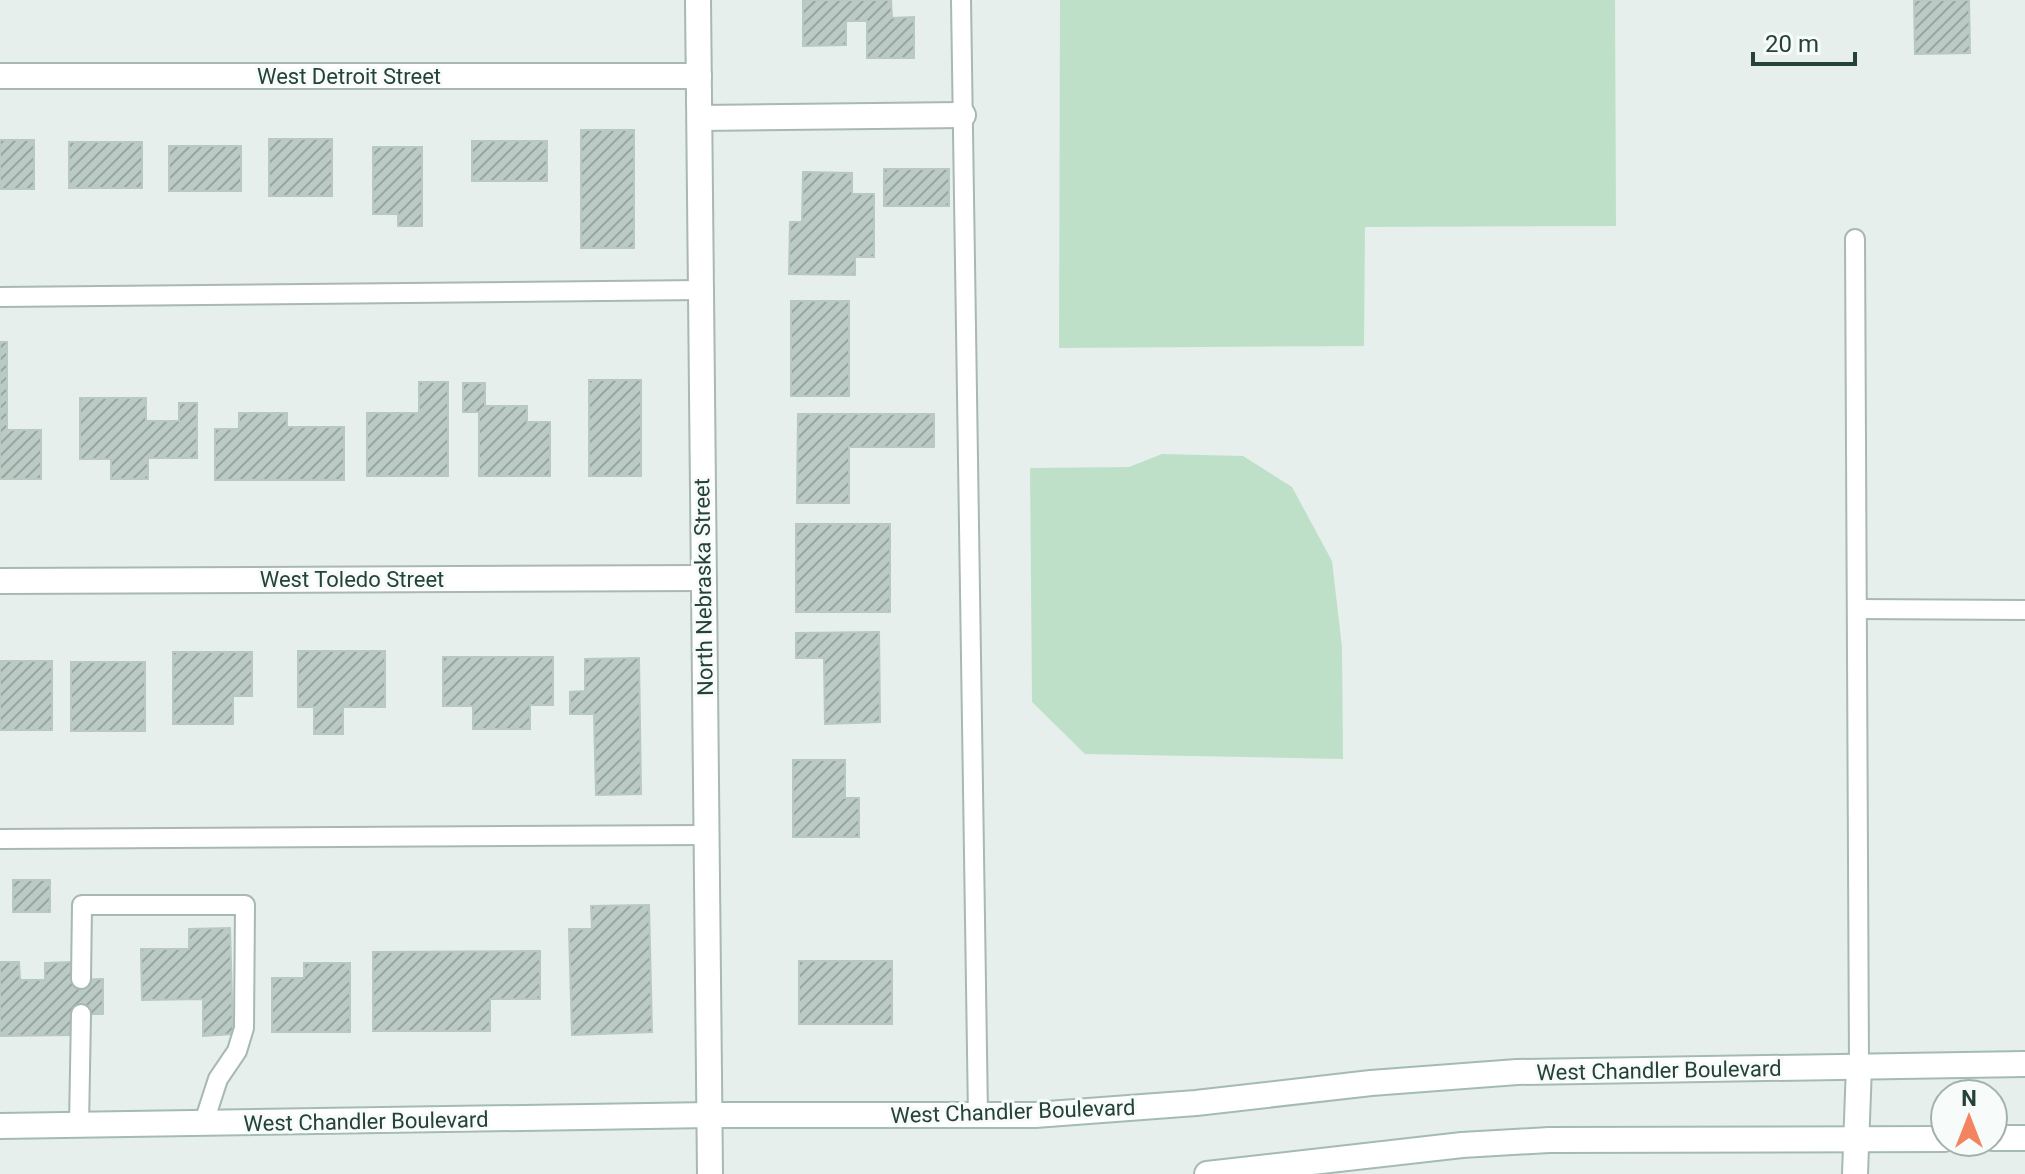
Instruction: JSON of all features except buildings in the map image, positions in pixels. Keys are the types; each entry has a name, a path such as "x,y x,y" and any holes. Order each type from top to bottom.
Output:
{"street":[{"name":"North Nebraska Street","path":"698,0 710,1174"},
{"name":"West Detroit Street","path":"0,76 699,76"},
{"path":"701,118 963,115"},
{"name":"West Toledo Street","path":"0,581 703,578"},
{"name":"West Chandler Boulevard","path":"0,1126 710,1115 1035,1115 1517,1072 2025,1064"},
{"path":"1855,1174 1859,1066"},
{"path":"1207,1174 1271,1170 1462,1145 1549,1140 1929,1139"}],"lane":[{"path":"961,0 978,1116"},
{"path":"1855,239 1859,1066"},
{"path":"0,297 701,290"},
{"path":"1857,609 2025,610"},
{"path":"0,839 706,835"},
{"path":"81,979 82,905 245,905 244,1028 237,1051 218,1079 203,1125"},
{"path":"79,1126 81,1014"}],"green space":[{"path":"1060,0 1615,0 1616,226 1365,227 1364,346 1059,348"},
{"path":"1162,454 1243,456 1292,487 1332,561 1342,647 1343,759 1085,754 1032,702 1030,468 1129,467"}]}
